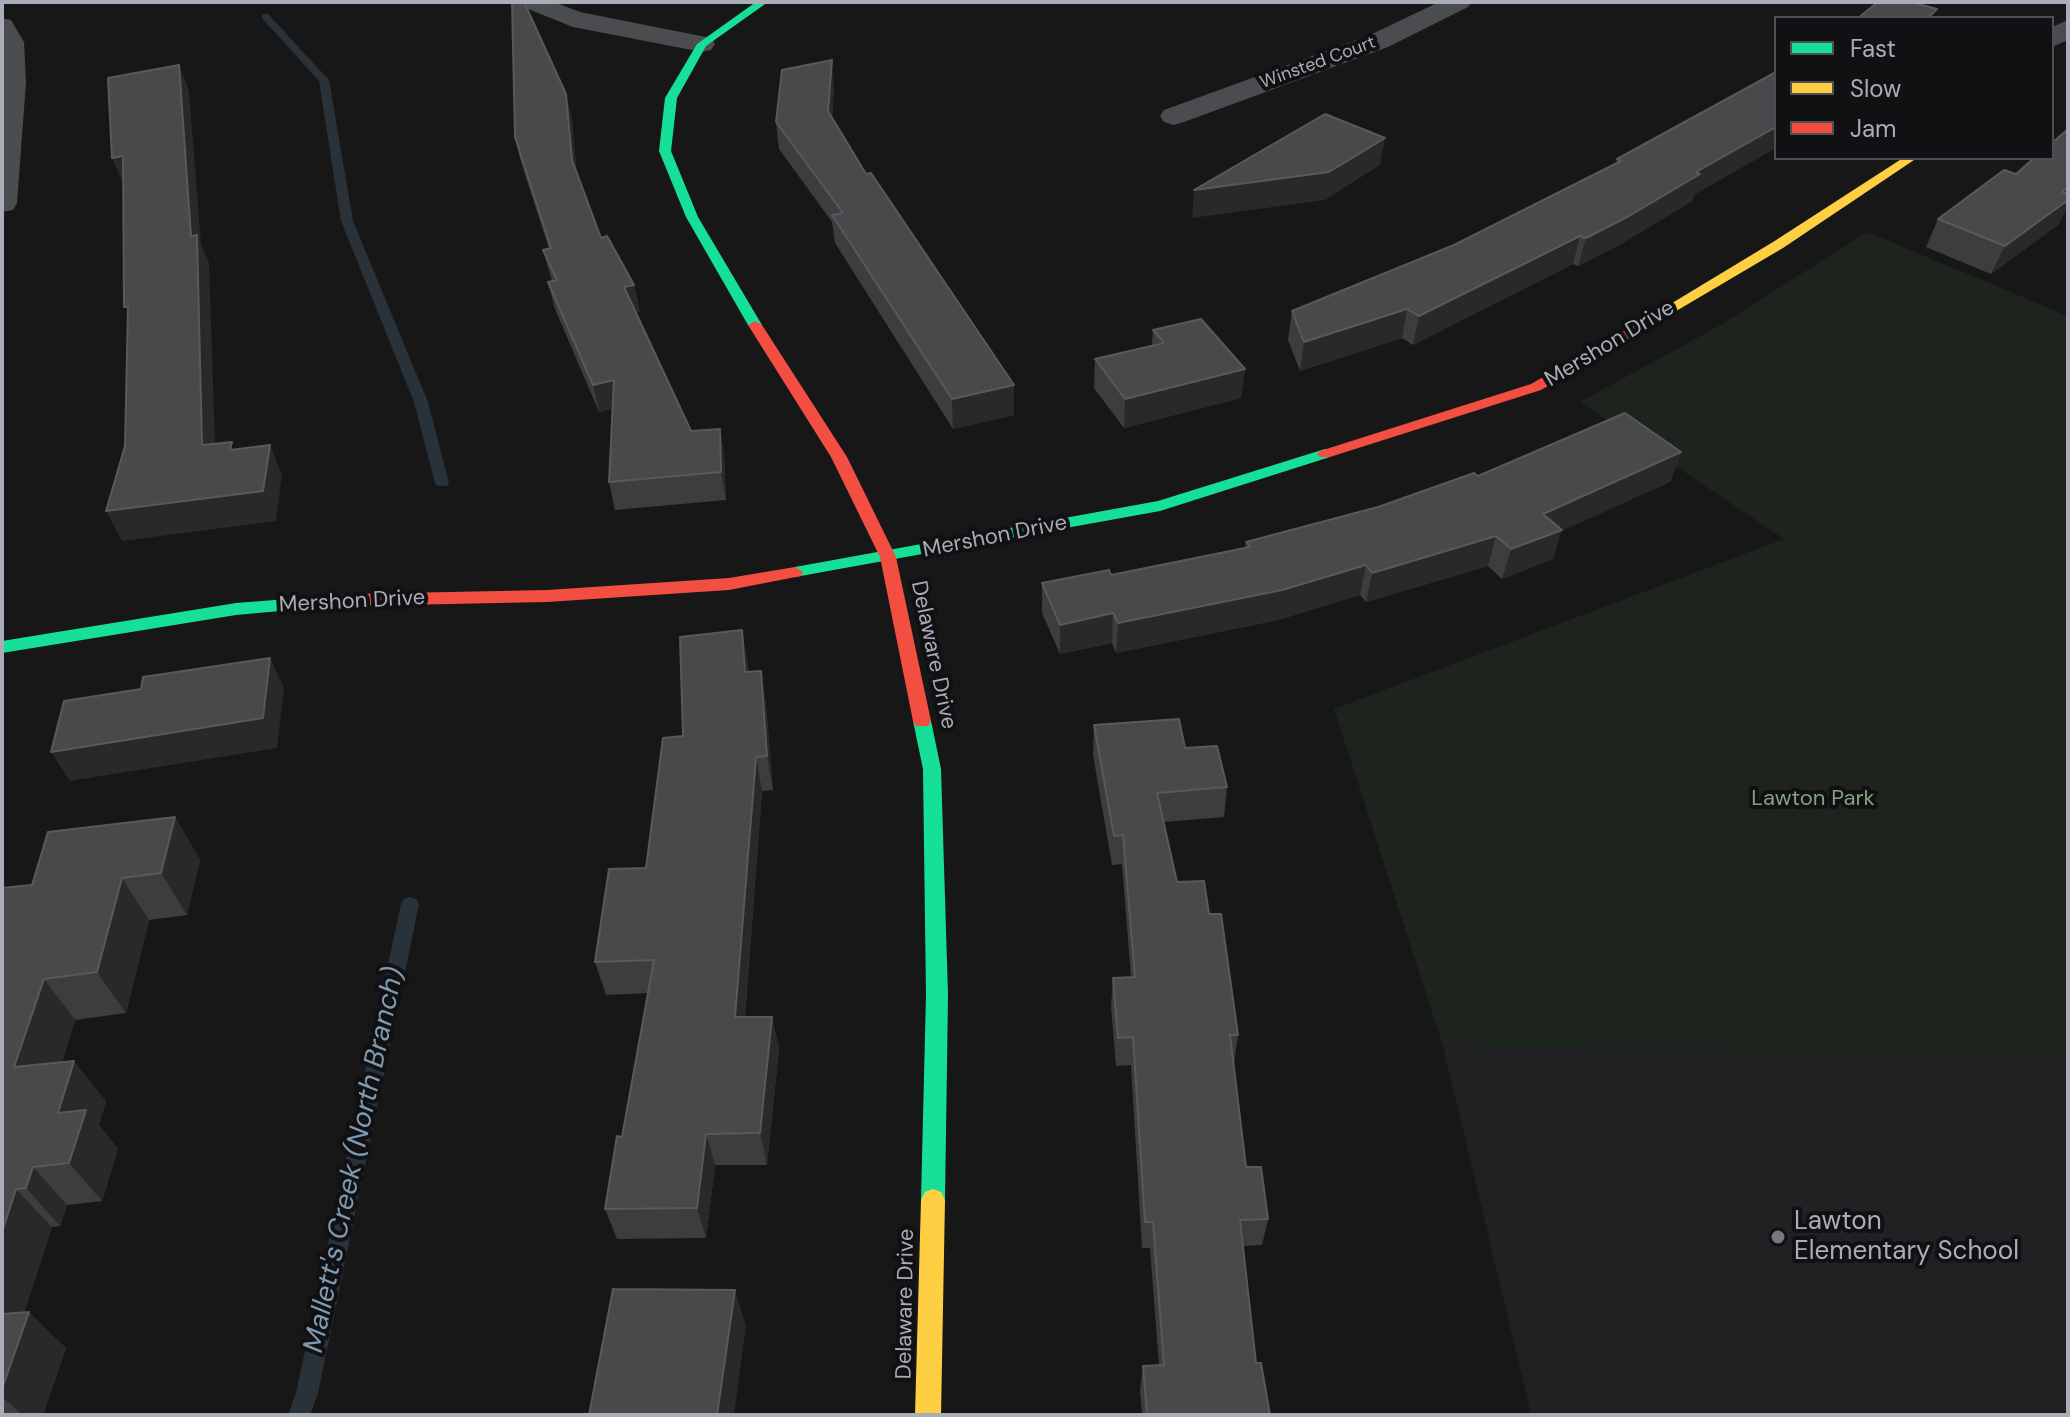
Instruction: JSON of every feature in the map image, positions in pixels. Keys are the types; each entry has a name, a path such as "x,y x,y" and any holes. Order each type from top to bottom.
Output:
{"street":[{"path":"2,4 11,2"},
{"path":"532,2 573,19 702,44"},
{"name":"Delaware Drive","path":"763,2 702,44 671,98 665,151 692,217 782,371 839,457 888,557 932,769 937,995 928,1415"},
{"name":"Winsted Court","path":"1174,116 1379,41 1459,2"},
{"path":"2,26 11,42 12,82 2,203"},
{"name":"Mershon Drive","path":"2,647 236,609 370,598 547,596 729,584 1160,506 1536,387 1778,245 1908,160"}],"shaded area":[{"name":"Lawton Elementary School","path":"1443,1046 2068,1059 2068,1415 1531,1415"}],"green space":[{"name":"Lawton Park","path":"1867,232 2068,316 2068,1059 1443,1046 1334,709 1784,539 1580,402 1719,326"}],"building":[{"path":"512,2 524,2 566,94 572,160 601,238 607,236 634,285 624,287 691,431 720,429 721,472 609,482 614,380 593,385 548,282 557,280 543,250 551,248 515,137"},
{"path":"1878,2 1911,2 1937,9 1930,16 1860,16"},
{"path":"832,60 828,111 866,174 871,173 1014,385 952,399 832,215 843,213 776,122 782,70"},
{"path":"179,65 191,236 197,235 202,445 232,442 230,450 270,445 263,491 106,511 125,446 128,307 124,307 123,156 112,158 108,78"},
{"path":"1774,73 1774,128 1696,172 1700,174 1629,216 1586,238 1580,236 1419,316 1407,309 1304,342 1292,311 1454,245 1621,161 1617,159"},
{"path":"1325,114 1385,138 1329,172 1194,190"},
{"path":"2068,129 2068,187 2062,192 2068,194 2068,200 2005,246 1938,219 2004,170 2016,174 2032,160 2054,160 2054,141"},
{"path":"1201,319 1245,369 1125,399 1095,359 1164,343 1153,330"},
{"path":"1625,413 1681,452 1543,514 1562,530 1511,549 1496,536 1372,573 1366,565 1282,590 1118,623 1113,613 1060,625 1042,583 1109,570 1111,575 1250,547 1246,542 1378,507 1474,473 1478,476"},
{"path":"742,630 745,672 761,671 767,756 756,757 735,1017 772,1017 760,1133 706,1134 697,1208 605,1209 617,1136 622,1137 654,960 595,962 609,869 646,868 663,738 683,736 680,637"},
{"path":"270,658 263,718 51,752 64,701 141,689 143,677"},
{"path":"1179,719 1185,748 1217,746 1227,787 1157,793 1177,882 1204,881 1209,914 1221,914 1238,1035 1230,1035 1246,1167 1261,1167 1268,1219 1240,1220 1256,1363 1261,1363 1270,1415 1147,1415 1143,1366 1164,1365 1153,1222 1145,1222 1133,1037 1118,1038 1113,978 1135,977 1123,835 1114,836 1094,725"},
{"path":"175,817 161,873 122,878 97,972 44,979 14,1067 74,1061 58,1113 86,1110 69,1163 33,1167 26,1188 16,1189 2,1232 2,888 32,885 48,832"},
{"path":"613,1289 735,1290 717,1415 589,1415"},
{"path":"29,1312 2,1389 2,1314"}],"waterway":[{"name":"Mallett's Creek (North Branch)","path":"265,16 324,80 347,221 421,402 442,483"},
{"name":"Mallett's Creek (North Branch)","path":"299,1415 307,1393 410,904"}],"traffic: fast":[{"path":"755,325 692,217 665,151 671,98 702,44 763,2"},
{"path":"795,572 1160,506 1325,454"},
{"path":"2,647 236,609 352,600"},
{"path":"922,721 932,769 937,995 933,1200"}],"traffic: slow":[{"path":"1661,314 1778,245 1908,160"},
{"path":"928,1415 933,1200"}],"traffic: jam":[{"path":"1325,454 1536,387 1661,314"},
{"path":"755,325 839,457 888,557 922,721"},
{"path":"352,600 547,596 729,584 795,572"}],"place":[{"name":"Lawton Elementary School","path":"1778,1237"}]}
